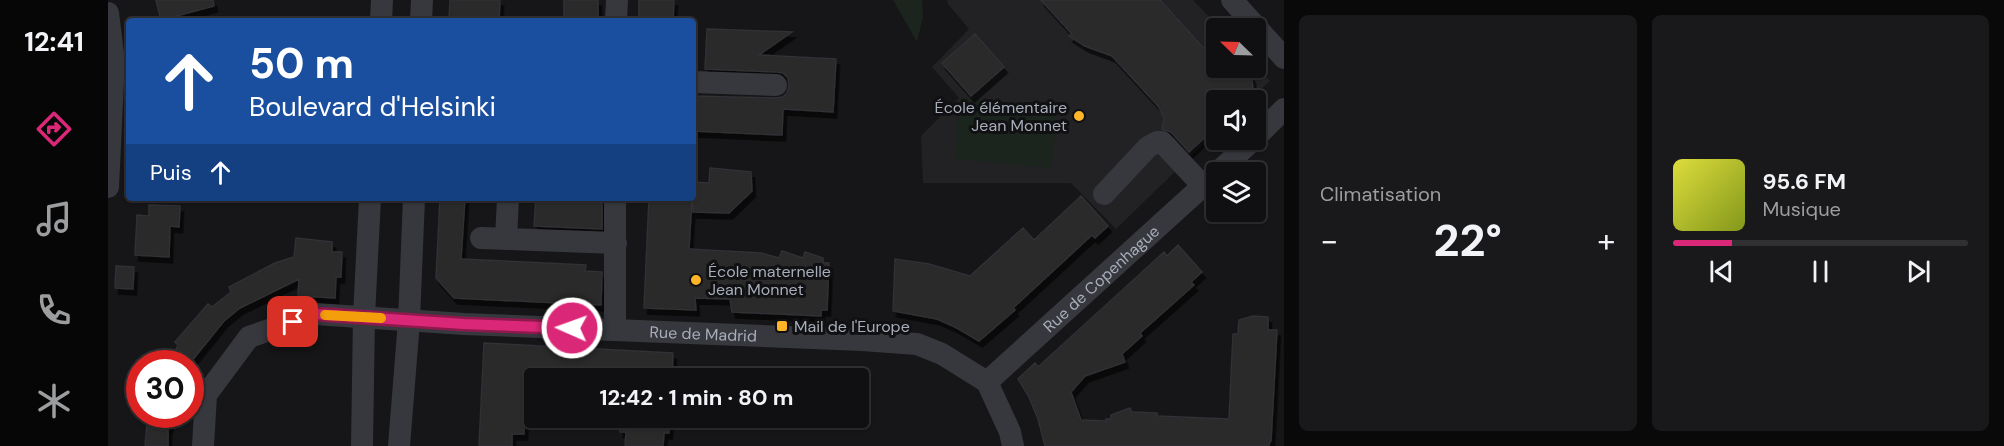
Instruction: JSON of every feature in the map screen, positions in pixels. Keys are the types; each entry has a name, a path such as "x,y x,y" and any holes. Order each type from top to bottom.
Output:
{"street":[{"path":"381,18 382,0"},
{"path":"421,18 422,0"},
{"path":"616,18 617,0"},
{"path":"1232,0 1284,58"},
{"path":"108,13 114,61 108,187"},
{"path":"696,82 776,86"},
{"name":"Rue de Copenhague","path":"1266,126 1284,109"},
{"path":"1104,194 1148,147 1156,142 1162,142 1206,173"},
{"name":"Rue de Copenhague","path":"1228,162 1241,150"},
{"name":"Rue de Copenhague","path":"987,382 1206,182"},
{"path":"362,446 364,316 370,201"},
{"path":"399,446 409,321 414,201"},
{"path":"506,238 508,201"},
{"path":"615,201 615,329"},
{"path":"481,238 616,243"},
{"name":"Rue de Madrid","path":"203,446 206,395 249,338 315,314 409,321 917,344 942,354 987,382"},
{"path":"987,382 1011,432 1012,446"}],"shaded area":[{"path":"893,0 922,0 923,17 917,42"},
{"name":"École élémentaire Jean Monnet","path":"947,0 1193,0 1210,18 1206,18 1206,78 1266,77 1270,81 1260,90 1206,90 1206,142 1116,229 1071,183 923,183 921,136 959,98 932,67 969,29"},
{"path":"960,98 1057,107 1052,168 955,159"}],"building":[{"path":"156,0 213,0 214,6 160,18"},
{"path":"450,0 500,0 499,18 449,18"},
{"path":"564,0 598,0 598,18 564,18"},
{"path":"639,0 674,0 673,18 639,18"},
{"path":"1041,0 1160,0 1206,51 1206,78 1252,78 1253,90 1206,90 1206,136 1189,152 1171,132 1162,129 1164,118 1159,107 1112,56 1085,46 1069,36 1072,34"},
{"path":"707,29 792,32 759,55 836,59 833,112 783,109 782,135 696,131 696,96 776,98 783,97 789,86 788,78 783,73 705,69"},
{"path":"975,34 1004,67 971,96 942,63"},
{"path":"710,168 751,172 752,191 729,213 693,212 693,201 696,201 696,182 709,183"},
{"path":"1081,196 1108,226 1095,238 1092,235 1013,308 1015,310 979,341 937,319 893,311 895,259 929,264 970,276 1023,228 1034,240"},
{"path":"440,201 465,201 461,259 586,265 585,271 602,272 601,305 454,298 436,278"},
{"path":"536,201 602,201 602,229 534,226"},
{"path":"649,201 692,201 689,249 761,253 779,258 782,251 803,258 805,252 823,258 823,263 829,263 827,310 821,310 821,316 732,312 730,299 695,298 696,310 644,308"},
{"path":"149,205 180,206 179,227 170,226 169,257 135,255 137,215 149,216"},
{"path":"296,238 332,242 332,252 342,252 341,277 336,277 335,298 298,296 299,279 240,308 224,321 201,350 176,350 178,345 175,342 208,304 212,307 231,292 229,287 275,263 294,257"},
{"path":"1178,245 1202,272 1191,282 1194,285 1140,333 1142,336 1122,354 1125,362 1085,376 1071,392 1081,420 1106,421 1106,419 1111,419 1111,415 1130,408 1132,412 1157,413 1157,416 1229,419 1233,334 1238,334 1239,320 1253,316 1268,317 1268,330 1277,330 1269,446 1045,446 1038,419 1018,379 1035,363 1038,367 1164,252 1167,256"},
{"path":"116,266 134,267 133,289 115,288"},
{"path":"484,343 673,353 672,368 524,368 524,434 512,434 512,446 479,446"},
{"path":"147,428 168,428 168,446 145,446"},
{"path":"620,428 669,428 669,433 664,433 663,446 625,446 626,432 620,432"}],"slow traffic":[{"path":"325,315 381,318"}],"place":[{"name":"École élémentaire Jean Monnet","path":"1079,116"},
{"name":"École maternelle Jean Monnet","path":"696,280"},
{"name":"Mail de l'Europe","path":"782,326"}],"route":[{"path":"293,322 315,314 464,324 572,328"}]}
